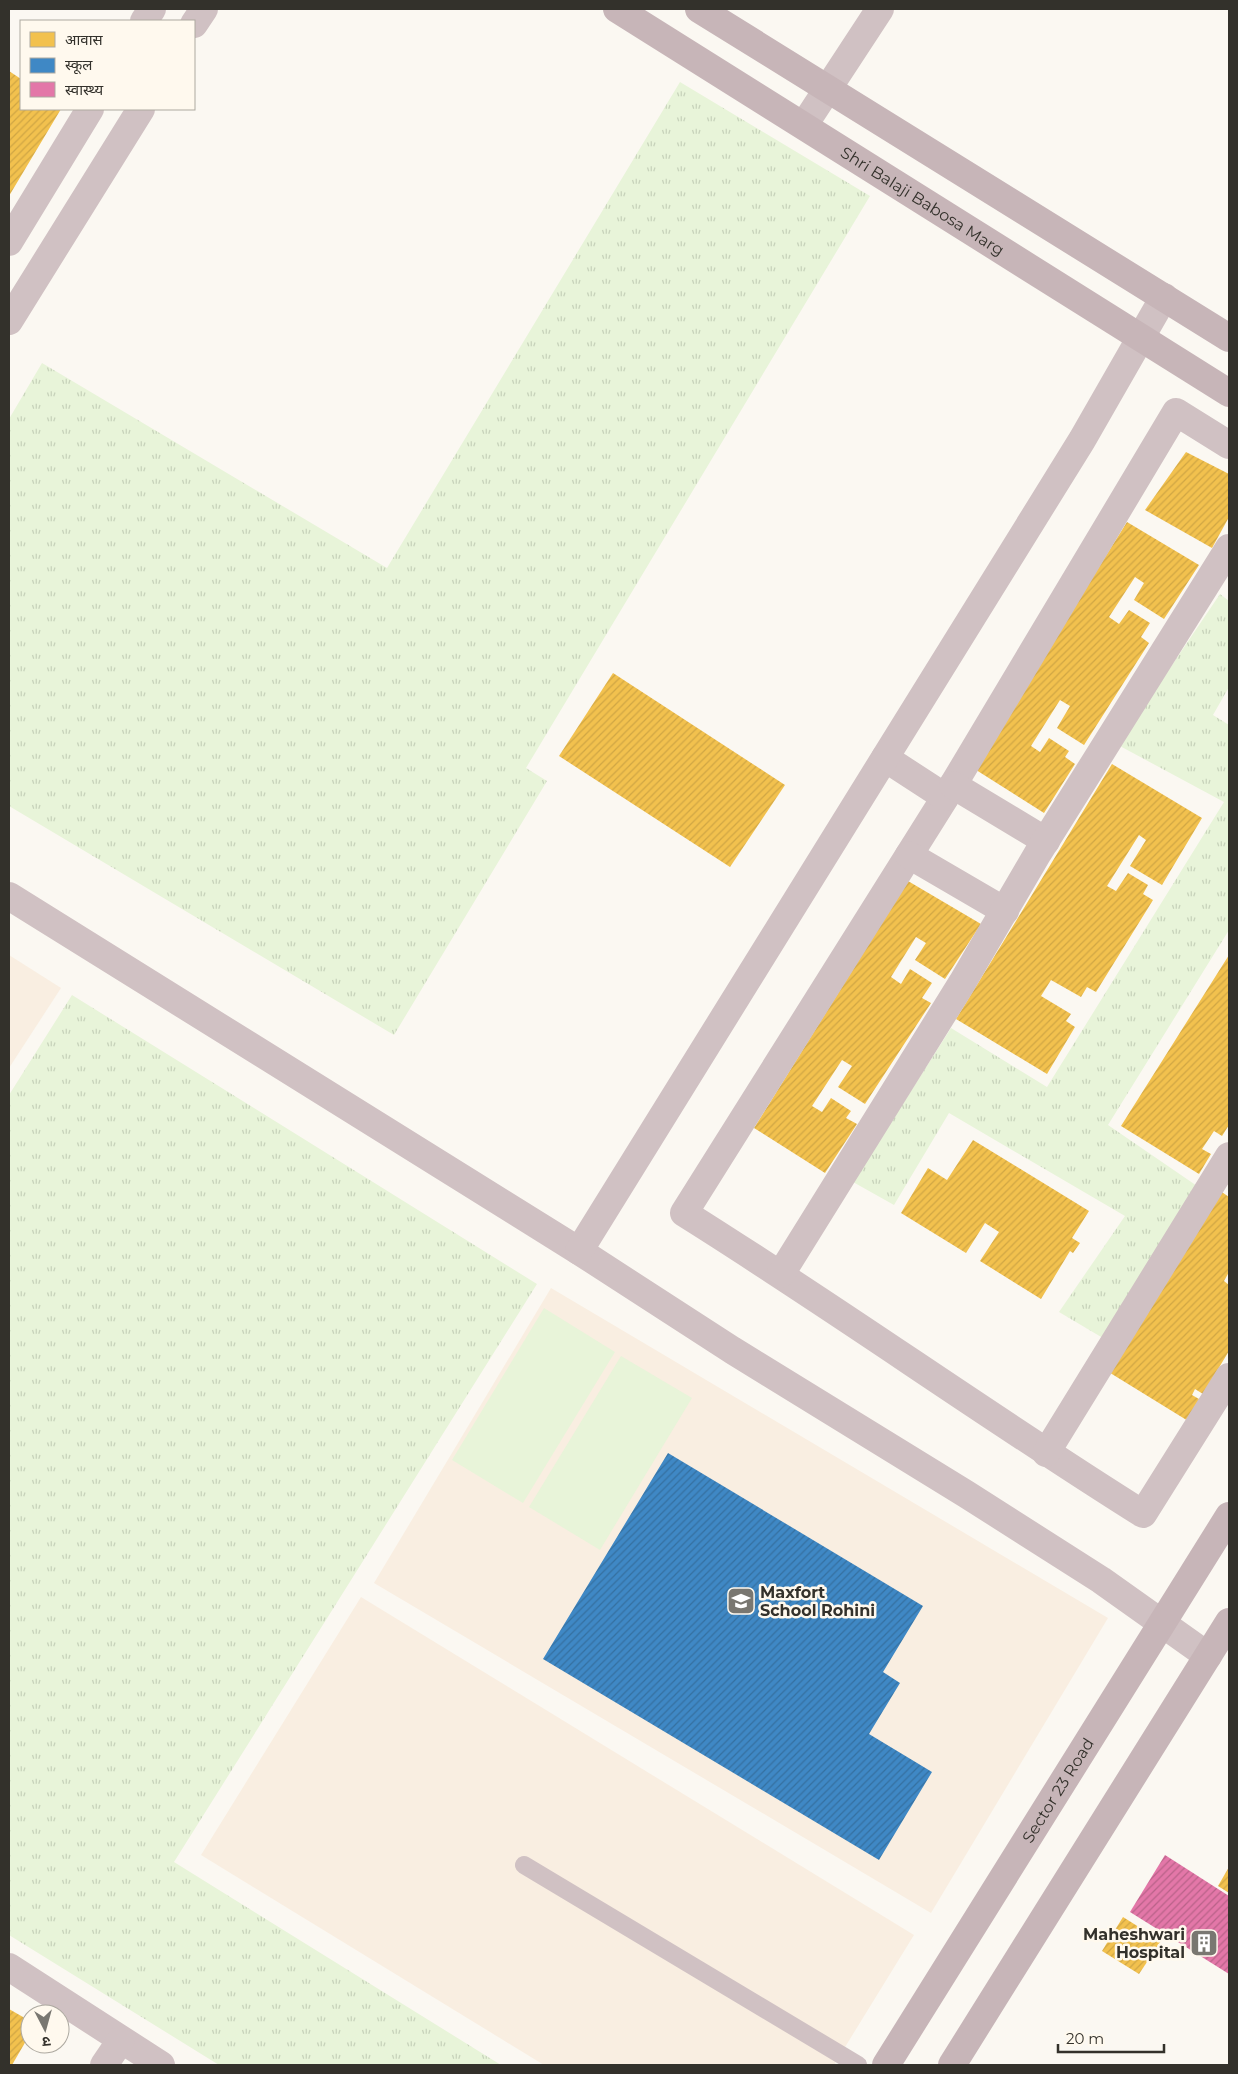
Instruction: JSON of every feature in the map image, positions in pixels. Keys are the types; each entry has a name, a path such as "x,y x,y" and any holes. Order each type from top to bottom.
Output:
{"street":[{"path":"145,20 152,9"},
{"path":"195,22 204,9"},
{"name":"Shri Balaji Babosa Marg","path":"617,9 1229,392"},
{"path":"699,9 1229,338"},
{"path":"804,125 880,9"},
{"path":"9,242 89,110"},
{"path":"9,321 140,110"},
{"path":"580,1251 1082,440 1164,297"},
{"path":"1229,445 1176,412 949,791 684,1213 781,1274 1046,1453 1143,1514 1229,1377"},
{"path":"781,1274 962,983 1046,841 1226,563"},
{"path":"885,758 1046,841"},
{"path":"909,855 1005,911"},
{"path":"9,896 580,1251 732,1350 966,1494 1101,1580 1208,1656"},
{"path":"1046,1453 1229,1156"},
{"name":"Sector 23 Road","path":"886,2065 1229,1516"},
{"path":"952,2065 1229,1622"},
{"path":"9,1967 161,2065"},
{"path":"104,2065 121,2040"}],"lane":[{"path":"524,1865 858,2065"}],"shaded area":[{"path":"9,955 61,988 9,1068"},
{"name":"Maxfort School Rohini","path":"551,1288 1108,1618 931,1913 374,1583"},
{"path":"361,1597 914,1935 834,2065 544,2065 201,1855"}],"green space":[{"path":"680,82 870,196 526,768 547,781 394,1035 9,806 9,419 42,363 387,568"},
{"path":"1220,594 1229,601 1229,687 1213,715 1229,725 1229,930 1108,1125 1200,1188 1113,1344 1059,1312 1125,1216 949,1113 894,1205 853,1182 951,1028 1047,1087 1224,802 1118,745"},
{"path":"72,995 537,1284 174,1862 501,2065 219,2065 9,1935 9,1095"},
{"path":"544,1308 615,1352 523,1503 452,1460"},
{"path":"621,1356 692,1398 600,1550 529,1507"}],"building: आवास":[{"path":"9,71 20,78 20,110 60,110 9,196"},
{"path":"1186,452 1229,474 1229,517 1212,548 1145,510"},
{"path":"1127,522 1199,565 1164,619 1134,600 1144,583 1135,577 1109,617 1119,624 1129,610 1150,623 1141,637 1149,643 1084,745 1057,728 1070,706 1060,700 1031,746 1040,752 1049,738 1069,751 1065,757 1075,764 1044,813 973,768"},
{"path":"613,673 785,785 730,867 559,756"},
{"path":"1112,764 1202,818 1162,885 1130,866 1146,840 1139,835 1107,886 1116,891 1128,873 1148,885 1143,894 1153,900 1096,992 1087,987 1081,997 1051,980 1041,996 1071,1014 1066,1021 1075,1027 1047,1074 956,1019"},
{"path":"908,881 981,924 945,979 915,960 926,943 916,937 891,977 901,984 910,969 932,983 922,998 931,1003 865,1104 838,1087 852,1066 842,1060 812,1106 822,1112 831,1098 851,1111 846,1118 857,1124 825,1173 754,1128"},
{"path":"1229,955 1229,1125 1222,1136 1214,1131 1202,1149 1211,1154 1199,1174 1121,1126"},
{"path":"973,1140 1089,1211 1072,1238 1080,1243 1073,1253 1070,1251 1041,1299 980,1261 999,1232 985,1223 966,1253 901,1213 928,1168 947,1180"},
{"path":"1219,1190 1229,1197 1229,1272 1224,1281 1229,1285 1229,1351 1203,1394 1195,1389 1192,1395 1206,1403 1193,1424 1107,1371"},
{"path":"1229,1867 1229,1893 1218,1886"},
{"path":"1123,1917 1161,1941 1139,1974 1102,1951"},
{"path":"9,2009 20,2015 20,2051 12,2065 9,2064"}],"building: स्कूल":[{"path":"668,1453 923,1606 883,1672 900,1683 869,1734 932,1772 879,1860 543,1659"}],"building: स्वास्थ्य":[{"name":"Maheshwari Hospital","path":"1165,1855 1229,1896 1229,1974 1130,1912"}],"place":[{"name":"Maxfort School Rohini","path":"741,1601"},
{"name":"Maheshwari Hospital","path":"1204,1943"}]}
